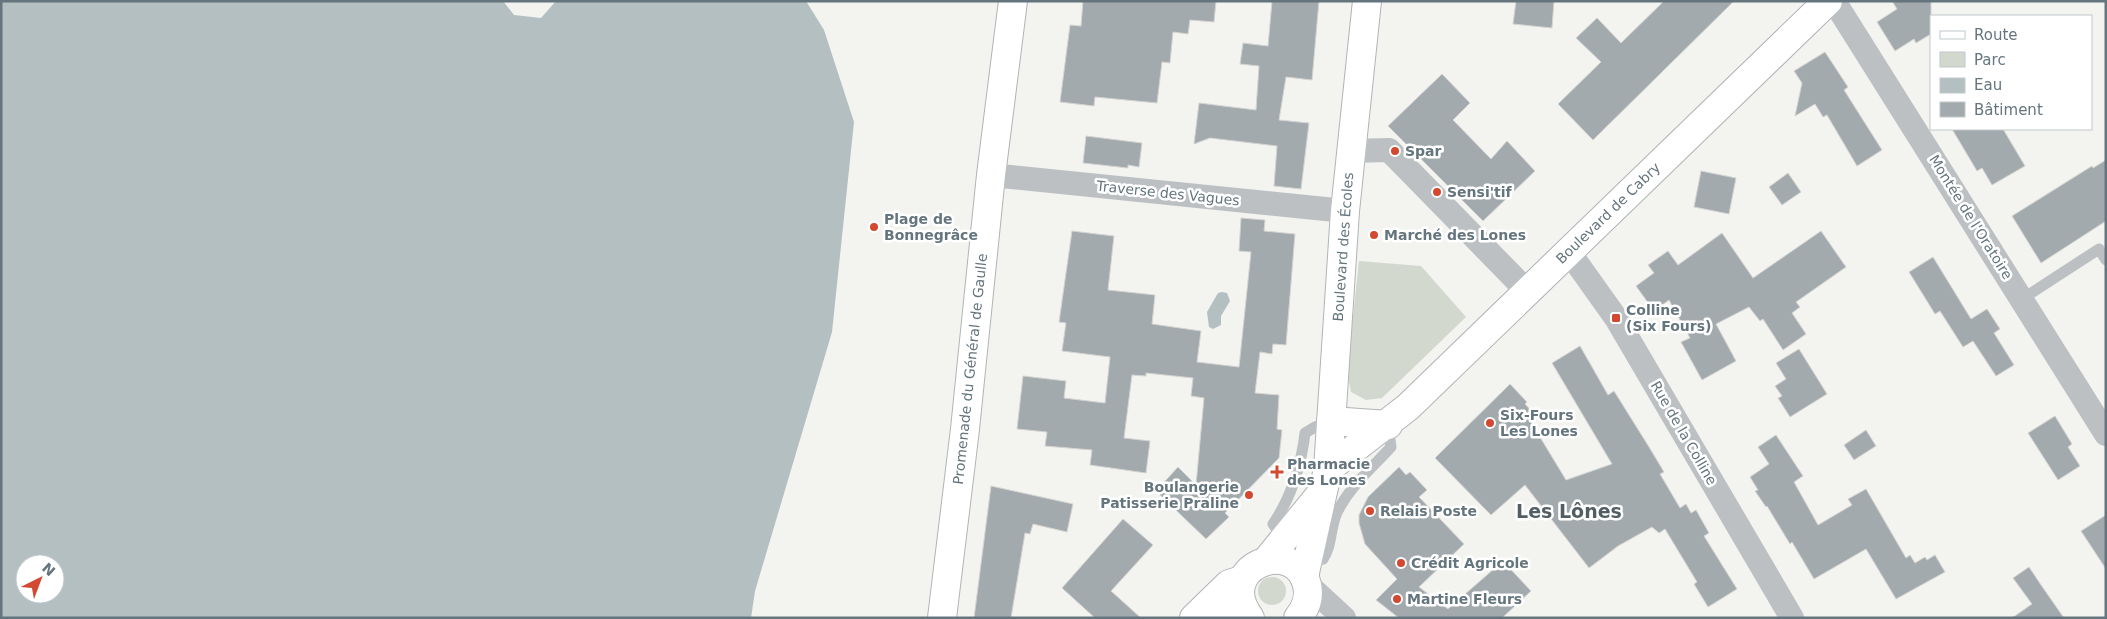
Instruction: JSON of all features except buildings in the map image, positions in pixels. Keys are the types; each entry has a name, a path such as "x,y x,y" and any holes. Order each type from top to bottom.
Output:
{"main road":[{"name":"Promenade du Général de Gaulle","path":"942,618 965,429 991,175 1013,1"},
{"name":"Boulevard des Écoles","path":"1298,618 1307,602 1306,574 1324,481 1332,421 1350,151 1367,1"},
{"name":"Boulevard de Cabry","path":"1324,481 1388,425 1528,292 1828,1"},
{"path":"1332,421 1388,425"},
{"path":"1250,618 1240,600 1242,580 1256,564 1275,550 1324,481"},
{"path":"1275,550 1288,562 1306,574"},
{"path":"1196,616 1229,584 1242,580"},
{"path":"1196,616 1233,614 1250,618"}],"street":[{"name":"Montée de l'Oratoire","path":"1834,1 2106,434"},
{"path":"1350,151 1389,150 1528,292"},
{"name":"Traverse des Vagues","path":"991,175 1345,211"},
{"name":"Rue de la Colline","path":"1569,252 1616,318 1792,618"},
{"path":"1306,574 1344,618"},
{"path":"1305,618 1335,618"}],"lane":[{"path":"2022,299 2099,249 2106,260"},
{"path":"1275,550 1273,524 1285,506 1293,487 1302,455 1305,433 1332,421"},
{"path":"1306,574 1326,555 1336,515 1348,496 1391,447 1388,425"}],"green space":[{"path":"1359,261 1421,266 1466,317 1382,398 1366,400 1351,392 1347,372"},
{"path":"1272,577 1282,581 1286,591 1282,601 1272,605 1262,601 1258,591 1262,581"}],"water":[{"path":"1,1 503,1 514,15 541,18 556,1 806,1 824,30 854,122 832,332 755,591 751,618 1,618"},
{"path":"1218,293 1227,293 1230,301 1221,316 1221,325 1213,329 1209,327 1207,312"}],"place":[{"name":"Spar","path":"1395,151"},
{"name":"Sensi'tif","path":"1437,192"},
{"name":"Plage de Bonnegrâce","path":"874,227"},
{"name":"Marché des Lones","path":"1374,235"},
{"name":"Colline (Six Fours)","path":"1616,318"},
{"name":"Six-Fours Les Lones","path":"1490,423"},
{"name":"Pharmacie des Lones","path":"1277,472"},
{"name":"Boulangerie Patisserie Praline","path":"1249,495"},
{"name":"Relais Poste","path":"1370,511"},
{"name":"Crédit Agricole","path":"1401,563"},
{"name":"Martine Fleurs","path":"1397,599"}],"district":[{"name":"Les Lônes","path":"1569,511"}]}
